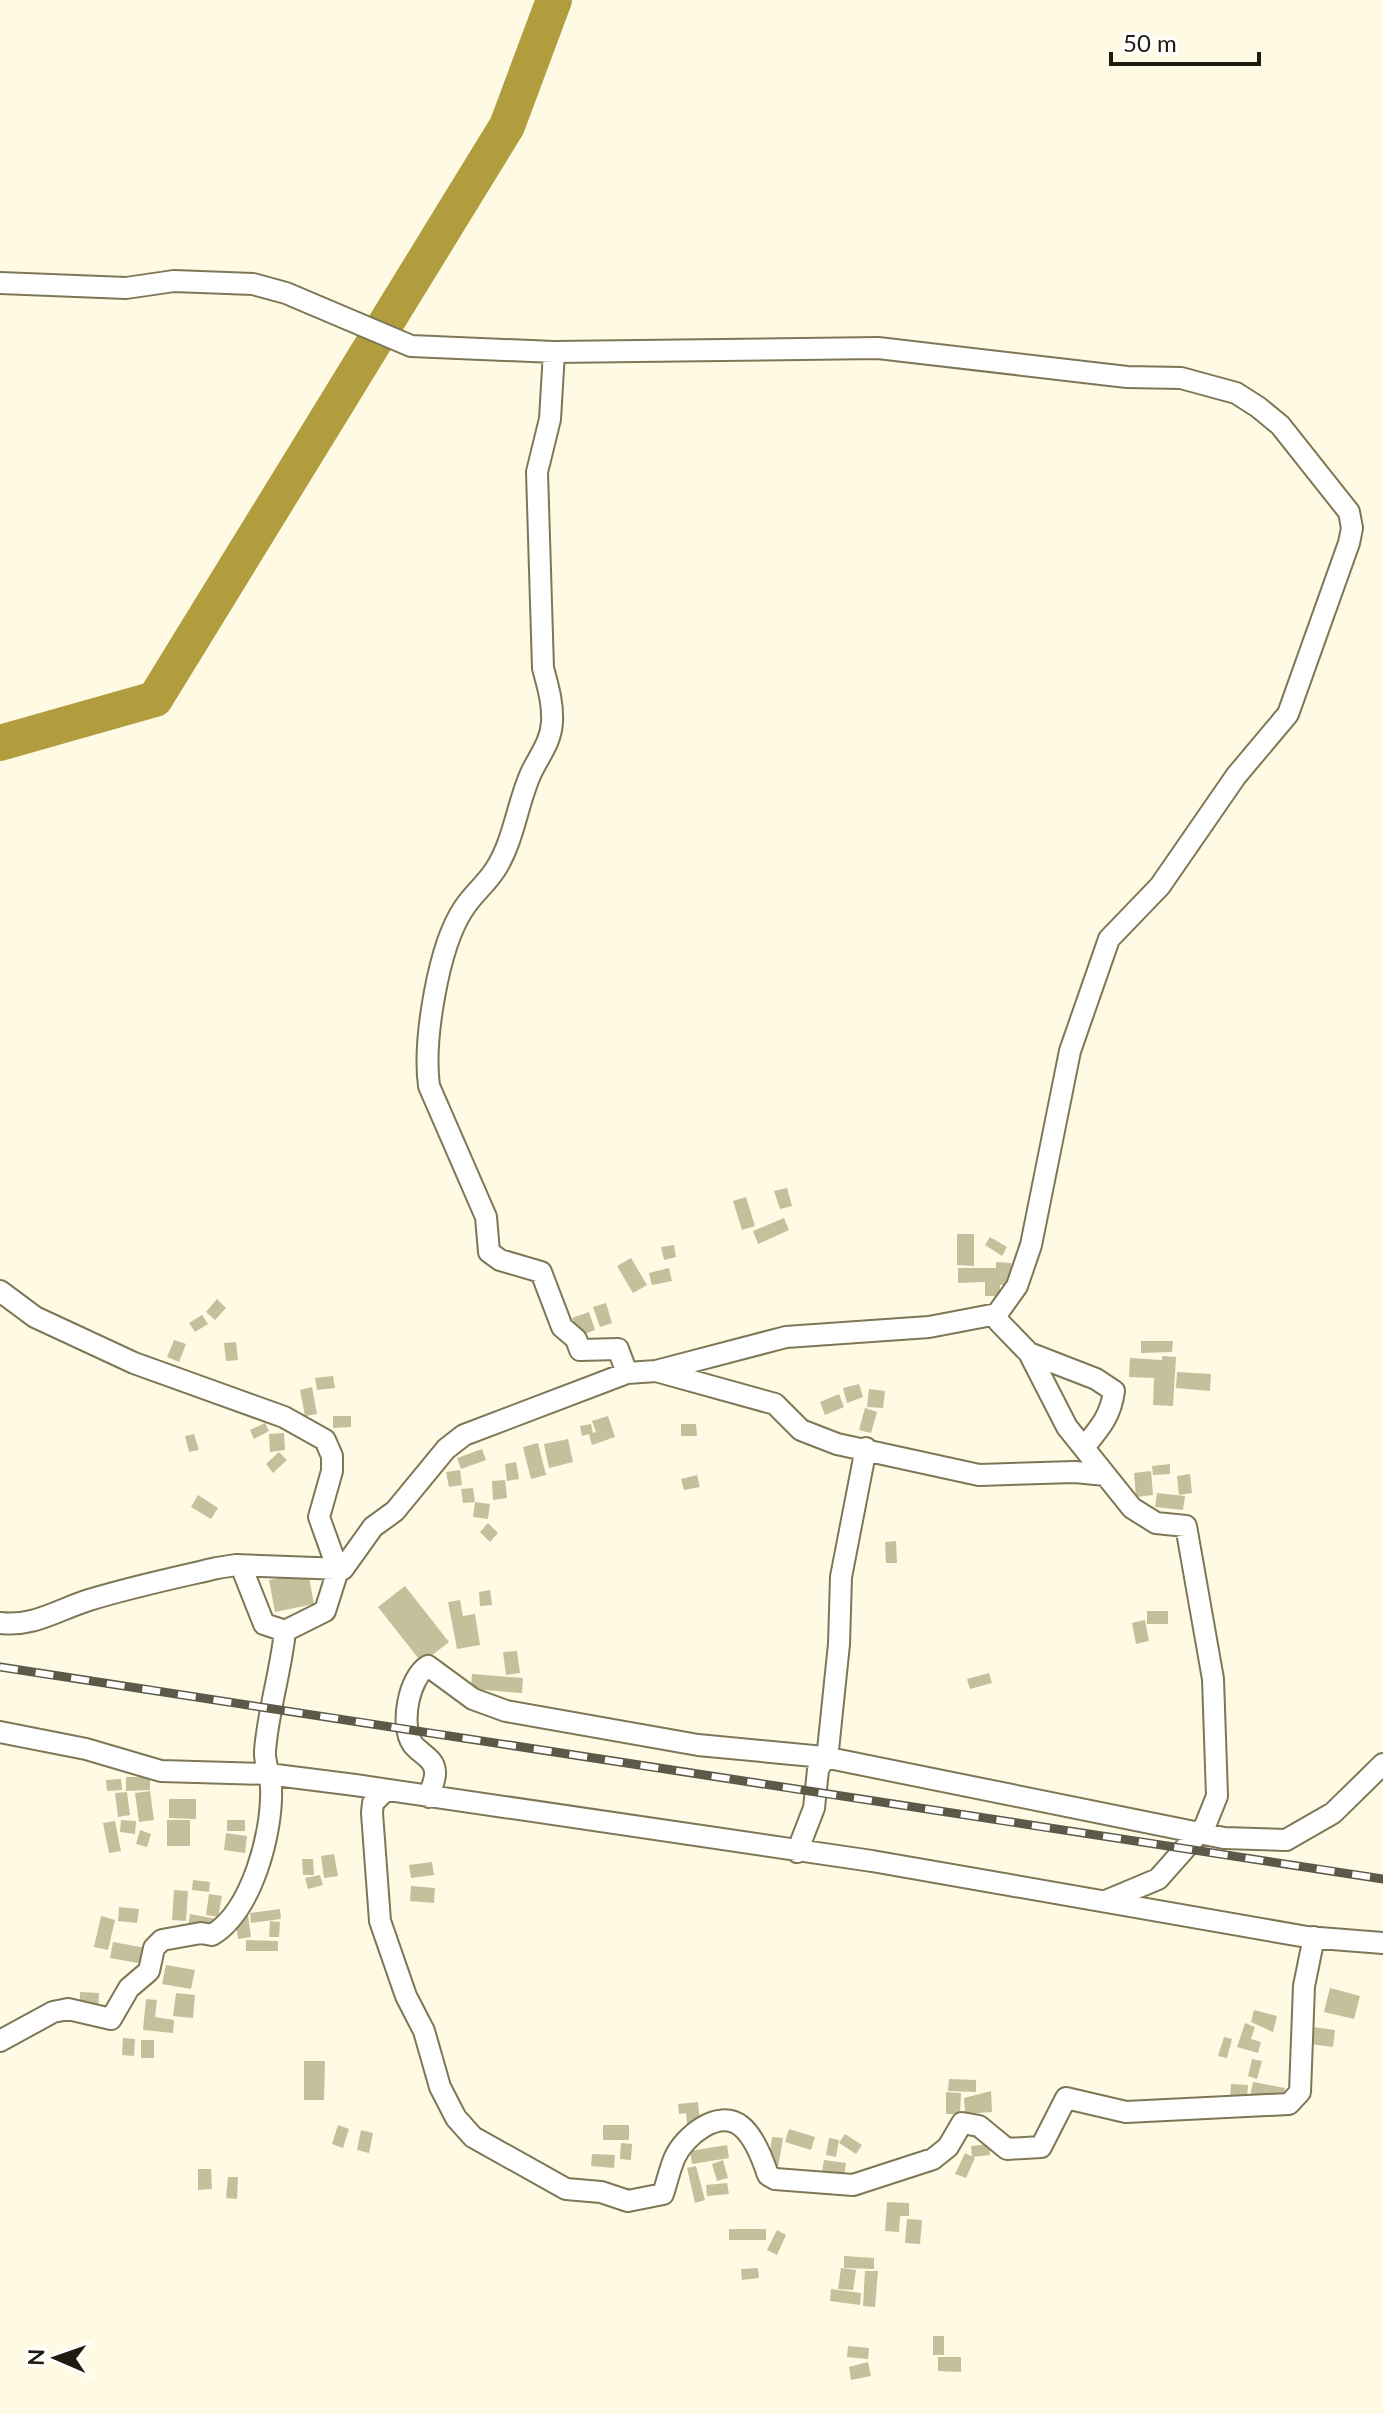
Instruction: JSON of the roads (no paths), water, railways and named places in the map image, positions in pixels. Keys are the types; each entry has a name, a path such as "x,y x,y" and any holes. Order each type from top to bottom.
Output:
{"street":[{"path":"0,283 126,288 174,281 253,284 286,293 411,346 554,352 878,348 1127,377 1181,378 1236,393 1280,425 1349,512 1352,528 1288,714 1236,776 1160,886 1109,939 1070,1051 1031,1245 1017,1286 997,1314 929,1327 786,1337 656,1371 627,1373 464,1435 446,1449 395,1511 373,1527 349,1563 338,1570 241,1566 152,1583 87,1601 21,1626 0,1623"},
{"path":"554,352 550,419 537,472 543,668 551,697 552,725 545,748 531,772 506,851 482,889 464,908 451,935 437,986 426,1063 429,1086 486,1217 489,1252 500,1260 541,1272 562,1327 576,1339 580,1350 618,1349 627,1373"},
{"path":"0,1291 35,1317 134,1363 284,1417 325,1440 332,1456 332,1471 319,1517 338,1570 325,1611 285,1631 264,1624 241,1566"},
{"path":"997,1314 999,1322 1029,1353 1051,1402 1132,1508 1156,1523 1186,1526 1192,1544 1200,1615 1213,1679 1217,1796 1198,1835 1158,1879 1108,1900"},
{"path":"1029,1353 1096,1379 1114,1391 1112,1408 1085,1446"},
{"path":"656,1371 775,1404 801,1430 818,1439 979,1475 1052,1472 1105,1475"},
{"path":"797,1852 814,1808 818,1770 828,1750 844,1555 866,1448"},
{"path":"0,2041 53,2012 68,2009 111,2019 129,1988 149,1971 154,1948 162,1940 201,1933 212,1935 224,1928 254,1883 267,1826 271,1786 265,1751 285,1631"},
{"path":"429,1797 436,1772 431,1761 412,1742 406,1722 419,1674 428,1666 473,1699 506,1711 698,1745 824,1757 981,1791 1146,1820 1198,1835 1286,1840 1333,1813 1383,1764"},
{"path":"0,1732 86,1749 161,1771 268,1774 386,1790 1108,1900 1314,1937 1383,1943"},
{"path":"386,1790 373,1803 372,1813 380,1921 406,1996 424,2031 440,2087 456,2118 473,2137 566,2189 601,2192 628,2201 663,2194 676,2155 703,2125 726,2121 741,2126 762,2158 768,2175 775,2179 853,2185 933,2159 948,2147 962,2123 979,2126 1007,2149 1041,2147 1066,2098 1126,2112 1289,2104 1300,2092 1304,1986 1314,1937"}],"waterway":[{"path":"0,743 155,699 507,126 554,0"}],"railway":[{"path":"0,1667 1383,1879"}]}
